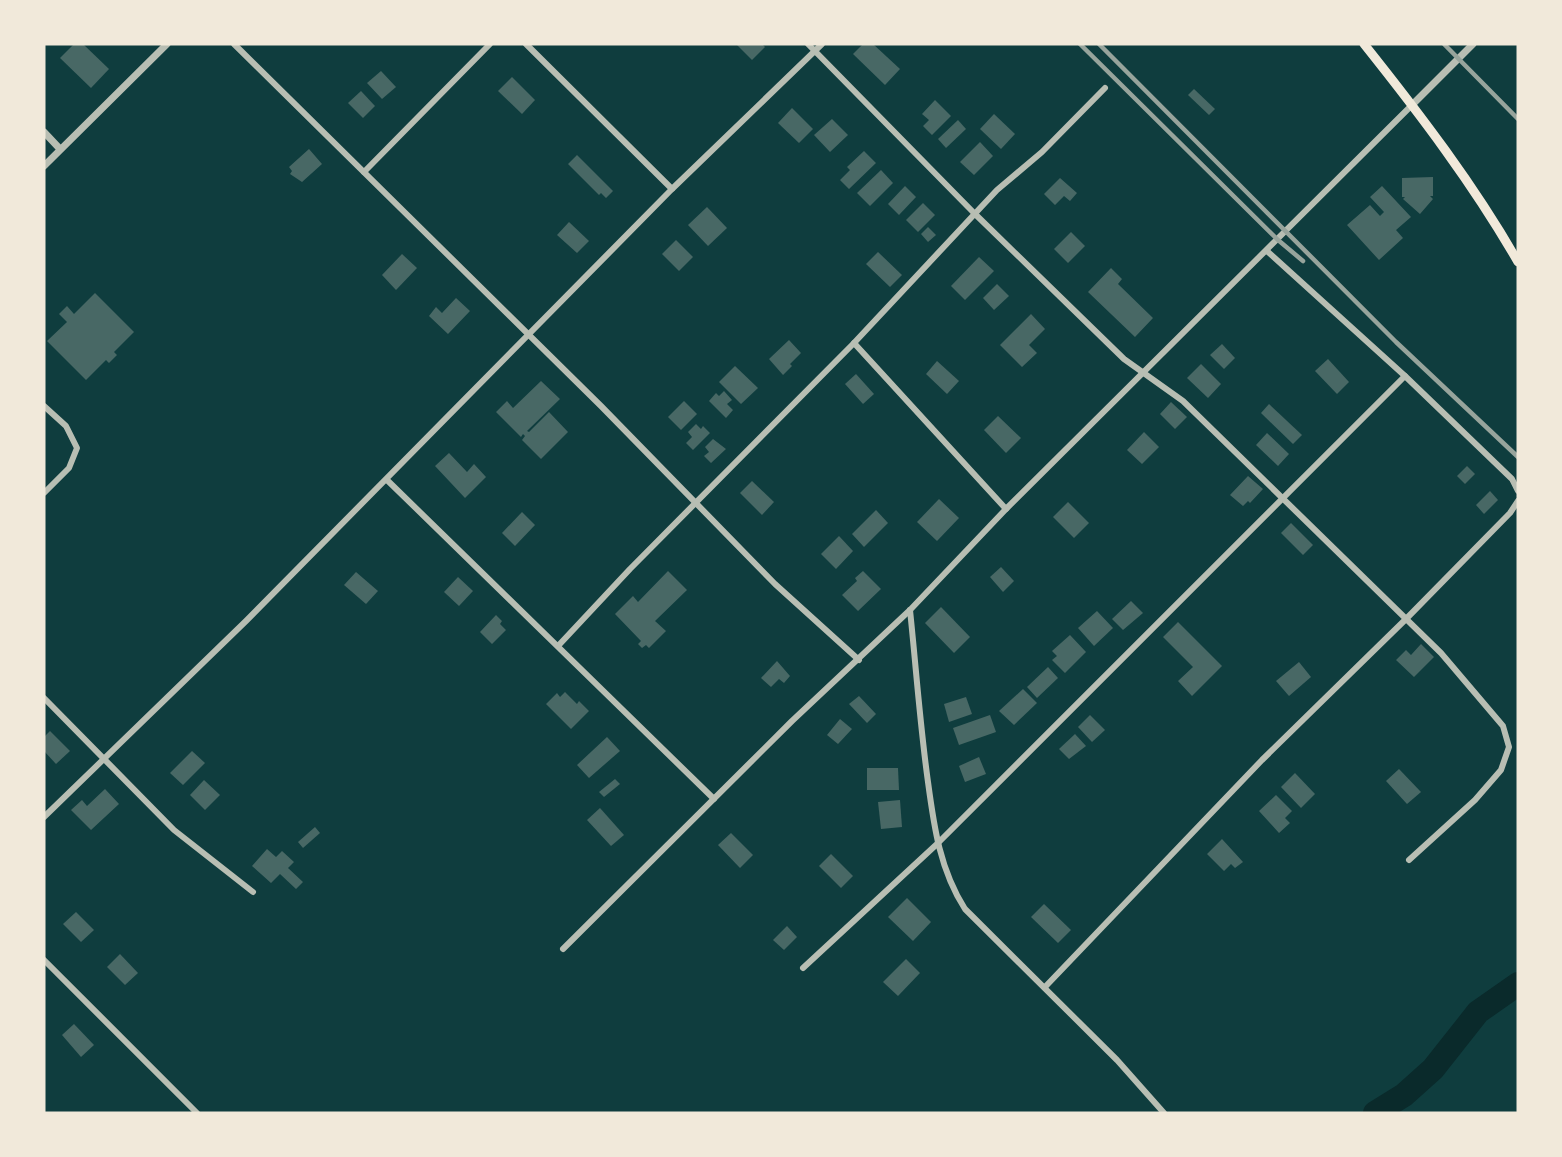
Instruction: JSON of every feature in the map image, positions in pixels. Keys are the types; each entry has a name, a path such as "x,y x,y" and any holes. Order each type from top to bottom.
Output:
{"main road":[{"path":"1364,44 1412,106 1518,262"}],"street":[{"path":"44,166 167,44"},
{"path":"234,44 529,335 775,584 859,660"},
{"path":"364,172 490,44"},
{"path":"526,44 672,189"},
{"path":"808,44 974,213 1124,359 1183,401 1441,653 1490,708 1503,726 1508,740 1508,756 1501,770 1475,800 1409,860"},
{"path":"44,817 387,480 672,189 822,44"},
{"path":"563,948 792,721 910,610 1006,509 1473,44"},
{"path":"558,646 854,344 944,249 974,213 1042,152 1105,89"},
{"path":"44,132 60,149"},
{"path":"1267,251 1405,376 1512,480 1518,491"},
{"path":"854,344 1006,509"},
{"path":"803,968 937,844 1405,376"},
{"path":"44,406 66,426 77,448 69,468 44,493"},
{"path":"387,480 715,799"},
{"path":"1045,987 1262,760 1406,620 1518,502"},
{"path":"910,610 923,750 937,844 953,891 965,909 1117,1060 1164,1113"},
{"path":"44,698 174,830 253,892"},
{"path":"44,960 197,1113"}],"building":[{"path":"74,44 83,44 109,69 91,88 60,58"},
{"path":"736,44 762,44 765,47 752,60"},
{"path":"863,44 873,44 900,69 885,85 853,54"},
{"path":"381,71 396,87 382,99 367,83"},
{"path":"512,77 535,100 522,114 498,91"},
{"path":"1194,89 1215,109 1209,115 1188,95"},
{"path":"361,91 375,106 363,118 348,103"},
{"path":"935,100 951,116 932,135 923,126 929,120 922,114"},
{"path":"792,108 813,129 799,143 778,123"},
{"path":"994,114 1015,134 1001,149 980,129"},
{"path":"832,119 848,135 830,152 814,135"},
{"path":"958,120 966,129 946,148 938,139"},
{"path":"980,142 993,156 974,175 960,162"},
{"path":"309,149 322,164 302,182 290,174 292,171 289,167"},
{"path":"864,151 876,163 849,189 840,180 850,170 847,167"},
{"path":"577,155 613,191 606,198 601,193 599,195 568,164"},
{"path":"881,170 893,183 870,206 857,193"},
{"path":"1433,177 1433,196 1430,196 1433,199 1420,214 1402,197 1402,178"},
{"path":"1060,178 1077,193 1070,201 1064,196 1055,205 1044,194"},
{"path":"905,186 916,197 899,215 888,204"},
{"path":"1382,186 1411,217 1396,230 1403,238 1379,260 1347,225 1370,205 1380,216 1384,212 1370,197"},
{"path":"923,203 935,215 918,232 906,220"},
{"path":"707,207 727,228 708,246 688,225"},
{"path":"569,222 589,241 577,253 557,235"},
{"path":"928,227 936,235 928,242 921,234"},
{"path":"1071,232 1085,246 1068,263 1054,249"},
{"path":"676,240 693,257 679,271 662,254"},
{"path":"878,252 902,275 890,287 866,264"},
{"path":"402,254 417,268 396,290 382,275"},
{"path":"979,257 994,271 965,300 951,286"},
{"path":"1111,268 1122,279 1118,284 1153,318 1135,337 1088,292"},
{"path":"997,284 1009,296 994,310 983,298"},
{"path":"95,293 134,332 114,352 117,355 109,363 106,360 86,380 47,341 67,322 59,314 67,306 74,314"},
{"path":"456,298 470,311 448,334 429,316 436,307 442,313"},
{"path":"1031,314 1045,329 1029,345 1037,353 1022,367 1000,345"},
{"path":"789,340 801,353 783,375 769,359"},
{"path":"1222,344 1235,358 1224,369 1210,355"},
{"path":"1328,359 1349,382 1337,394 1315,371"},
{"path":"937,361 959,381 947,394 926,374"},
{"path":"1201,364 1221,384 1208,398 1187,378"},
{"path":"735,366 758,388 741,404 719,382"},
{"path":"856,374 874,394 863,404 845,384"},
{"path":"541,381 560,399 527,431 549,412 568,432 541,459 522,440 525,436 523,434 521,437 496,412 507,401 513,408"},
{"path":"724,391 732,400 727,404 733,410 726,418 709,401 716,393 719,396"},
{"path":"684,401 697,414 681,430 668,417"},
{"path":"1171,402 1187,417 1175,429 1160,414"},
{"path":"1269,404 1302,435 1293,444 1261,413"},
{"path":"998,416 1021,438 1006,453 984,430"},
{"path":"696,424 701,429 703,426 710,433 693,450 686,443 692,437 688,432"},
{"path":"1144,432 1159,447 1142,464 1127,450"},
{"path":"1267,433 1289,454 1278,466 1256,445"},
{"path":"713,439 726,449 711,463 704,456 709,452 705,447"},
{"path":"449,453 467,472 474,464 486,477 465,498 435,466"},
{"path":"1467,466 1475,474 1465,484 1457,476"},
{"path":"1248,476 1263,489 1250,503 1248,501 1243,506 1230,495"},
{"path":"752,481 774,502 762,515 740,493"},
{"path":"1490,491 1498,500 1484,514 1476,505"},
{"path":"939,499 959,518 937,541 917,522"},
{"path":"1068,502 1089,523 1074,538 1053,517"},
{"path":"876,510 888,523 864,547 852,534"},
{"path":"522,512 535,525 515,546 502,533"},
{"path":"1291,523 1313,545 1303,555 1281,533"},
{"path":"839,536 853,551 836,569 821,554"},
{"path":"1001,567 1014,581 1003,592 990,577"},
{"path":"668,571 687,590 655,621 666,631 649,648 646,645 642,648 638,644 641,641 615,614 633,596 638,602"},
{"path":"863,571 881,589 858,611 842,595"},
{"path":"356,572 378,591 366,604 344,585"},
{"path":"458,577 473,591 459,606 444,592"},
{"path":"1131,601 1143,613 1123,630 1112,619"},
{"path":"941,607 970,637 954,653 925,623"},
{"path":"1097,611 1113,628 1094,646 1078,628"},
{"path":"496,615 506,630 492,644 480,632"},
{"path":"1178,622 1222,666 1192,696 1178,681 1193,667 1163,637"},
{"path":"1070,635 1086,652 1065,673 1052,660 1057,656 1052,651"},
{"path":"1421,644 1434,657 1414,677 1396,660 1406,650 1411,655"},
{"path":"777,661 790,676 784,683 779,679 771,687 761,678"},
{"path":"1299,662 1311,677 1289,696 1276,681"},
{"path":"1048,667 1058,678 1037,698 1027,687"},
{"path":"1023,689 1037,703 1014,725 999,711"},
{"path":"565,692 589,711 571,729 546,704 557,693 560,697"},
{"path":"859,696 876,714 867,723 849,704"},
{"path":"966,697 972,714 949,722 944,704"},
{"path":"990,715 996,732 959,745 953,728"},
{"path":"1090,715 1105,730 1092,742 1078,727"},
{"path":"840,719 852,729 838,744 827,735"},
{"path":"50,731 70,751 56,764 44,751 44,737"},
{"path":"1075,734 1086,746 1069,759 1059,749"},
{"path":"607,737 620,751 589,778 577,765"},
{"path":"192,751 205,763 183,785 170,773"},
{"path":"979,757 986,774 965,782 959,766"},
{"path":"867,768 898,768 899,790 867,790"},
{"path":"1399,769 1421,792 1407,804 1386,781"},
{"path":"1295,773 1315,794 1301,808 1281,787"},
{"path":"615,779 620,784 604,797 599,792"},
{"path":"204,780 220,795 205,810 190,795"},
{"path":"105,789 119,804 91,830 71,810 82,800 87,806"},
{"path":"1276,795 1292,811 1285,818 1290,823 1279,833 1259,811"},
{"path":"900,800 902,827 881,829 878,802"},
{"path":"600,808 624,835 611,846 587,820"},
{"path":"315,827 320,833 303,848 298,842"},
{"path":"731,833 753,855 740,868 718,845"},
{"path":"1222,839 1243,862 1235,868 1231,864 1224,871 1207,854"},
{"path":"267,849 276,857 282,851 294,862 288,868 303,882 296,889 280,874 271,883 252,866"},
{"path":"831,854 853,876 841,888 819,866"},
{"path":"907,898 931,922 913,941 888,917"},
{"path":"1044,904 1071,930 1058,943 1031,917"},
{"path":"76,912 94,930 81,942 63,924"},
{"path":"787,926 797,937 784,950 773,940"},
{"path":"120,954 138,973 125,985 107,967"},
{"path":"906,959 920,973 898,996 883,982"},
{"path":"74,1024 94,1045 81,1057 62,1035"}],"waterway":[{"path":"1375,1113 1404,1095 1433,1069 1478,1012 1518,984"}],"railway":[{"path":"1080,44 1278,240 1303,261"},
{"path":"1099,44 1396,342 1518,457"},
{"path":"1444,44 1518,119"}]}
